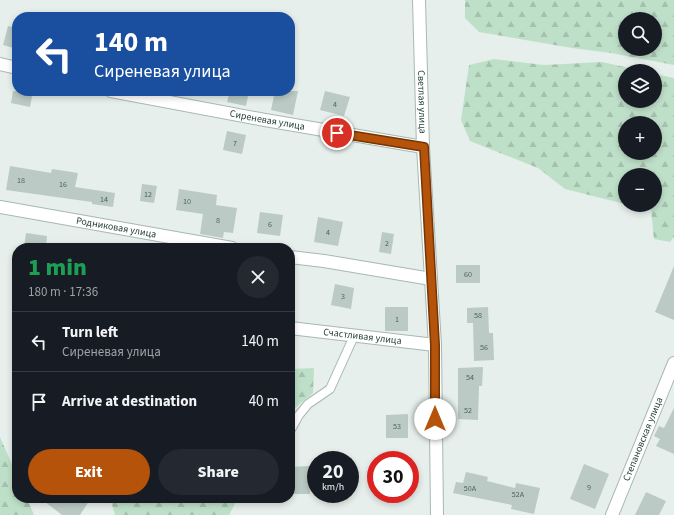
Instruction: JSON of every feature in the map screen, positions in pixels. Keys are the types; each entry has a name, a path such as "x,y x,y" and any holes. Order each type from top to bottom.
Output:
{"street":[{"name":"Светлая улица","path":"419,0 424,147 435,345 437,515"},
{"path":"0,64 12,67"},
{"name":"Сиреневая улица","path":"138,96 265,120 424,147"},
{"name":"Родниковая улица","path":"0,207 204,243"},
{"path":"295,258 431,279"},
{"name":"Счастливая улица","path":"295,329 435,345"},
{"name":"Степановская улица","path":"612,515 674,363"}],"lane":[{"path":"295,422 308,404 330,389 354,336"}],"green space":[{"path":"465,0 674,0 674,65 627,56 662,56 662,12 618,12 618,54 479,32 465,18"},
{"path":"494,59 544,65 602,62 618,66 618,108 662,108 662,75 674,78 674,237 670,242 654,239 651,212 662,212 662,168 618,168 618,202 565,189 538,168 470,141 461,120 469,65"},
{"path":"314,368 313,393 295,408 295,369"},
{"path":"0,437 12,465 12,503 29,503 34,515 0,515"},
{"path":"111,503 235,503 229,515 115,515"}],"building":[{"path":"8,26 12,27 12,48 3,45"},
{"path":"295,91 298,91 293,115 271,110 274,96 295,96"},
{"path":"325,91 350,97 344,116 320,110"},
{"path":"12,96 32,96 30,107 11,103"},
{"path":"229,96 248,96 246,106 227,102"},
{"path":"227,131 246,135 242,154 223,150"},
{"path":"10,166 51,173 52,169 78,173 75,187 115,193 113,207 92,204 92,202 6,190"},
{"path":"142,184 157,186 154,203 140,201"},
{"path":"179,189 217,195 216,205 237,208 233,233 224,232 223,238 200,234 203,214 176,210"},
{"path":"260,212 283,215 280,236 257,233"},
{"path":"318,217 343,222 338,246 314,242"},
{"path":"382,232 394,234 391,254 379,252"},
{"path":"26,233 47,236 46,243 25,243"},
{"path":"456,265 480,265 480,283 456,283"},
{"path":"674,266 674,320 655,312"},
{"path":"335,284 354,288 351,309 331,305"},
{"path":"385,307 408,307 408,331 385,331"},
{"path":"488,307 489,333 493,333 494,360 474,361 473,323 467,323 467,308"},
{"path":"483,367 482,386 479,386 478,420 458,419 458,368"},
{"path":"674,408 674,454 656,446 660,439 654,436 659,426 664,428"},
{"path":"408,414 408,438 386,438 386,415"},
{"path":"584,464 609,474 595,509 570,499"},
{"path":"307,466 307,494 295,494 295,467"},
{"path":"466,472 488,477 487,481 515,488 516,483 540,488 534,514 511,509 512,505 453,493 456,482 463,483"},
{"path":"646,492 666,501 659,515 635,515"},
{"path":"46,503 88,503 80,515 62,515"}],"route":[{"path":"337,133 424,147 435,345 435,419"}]}
